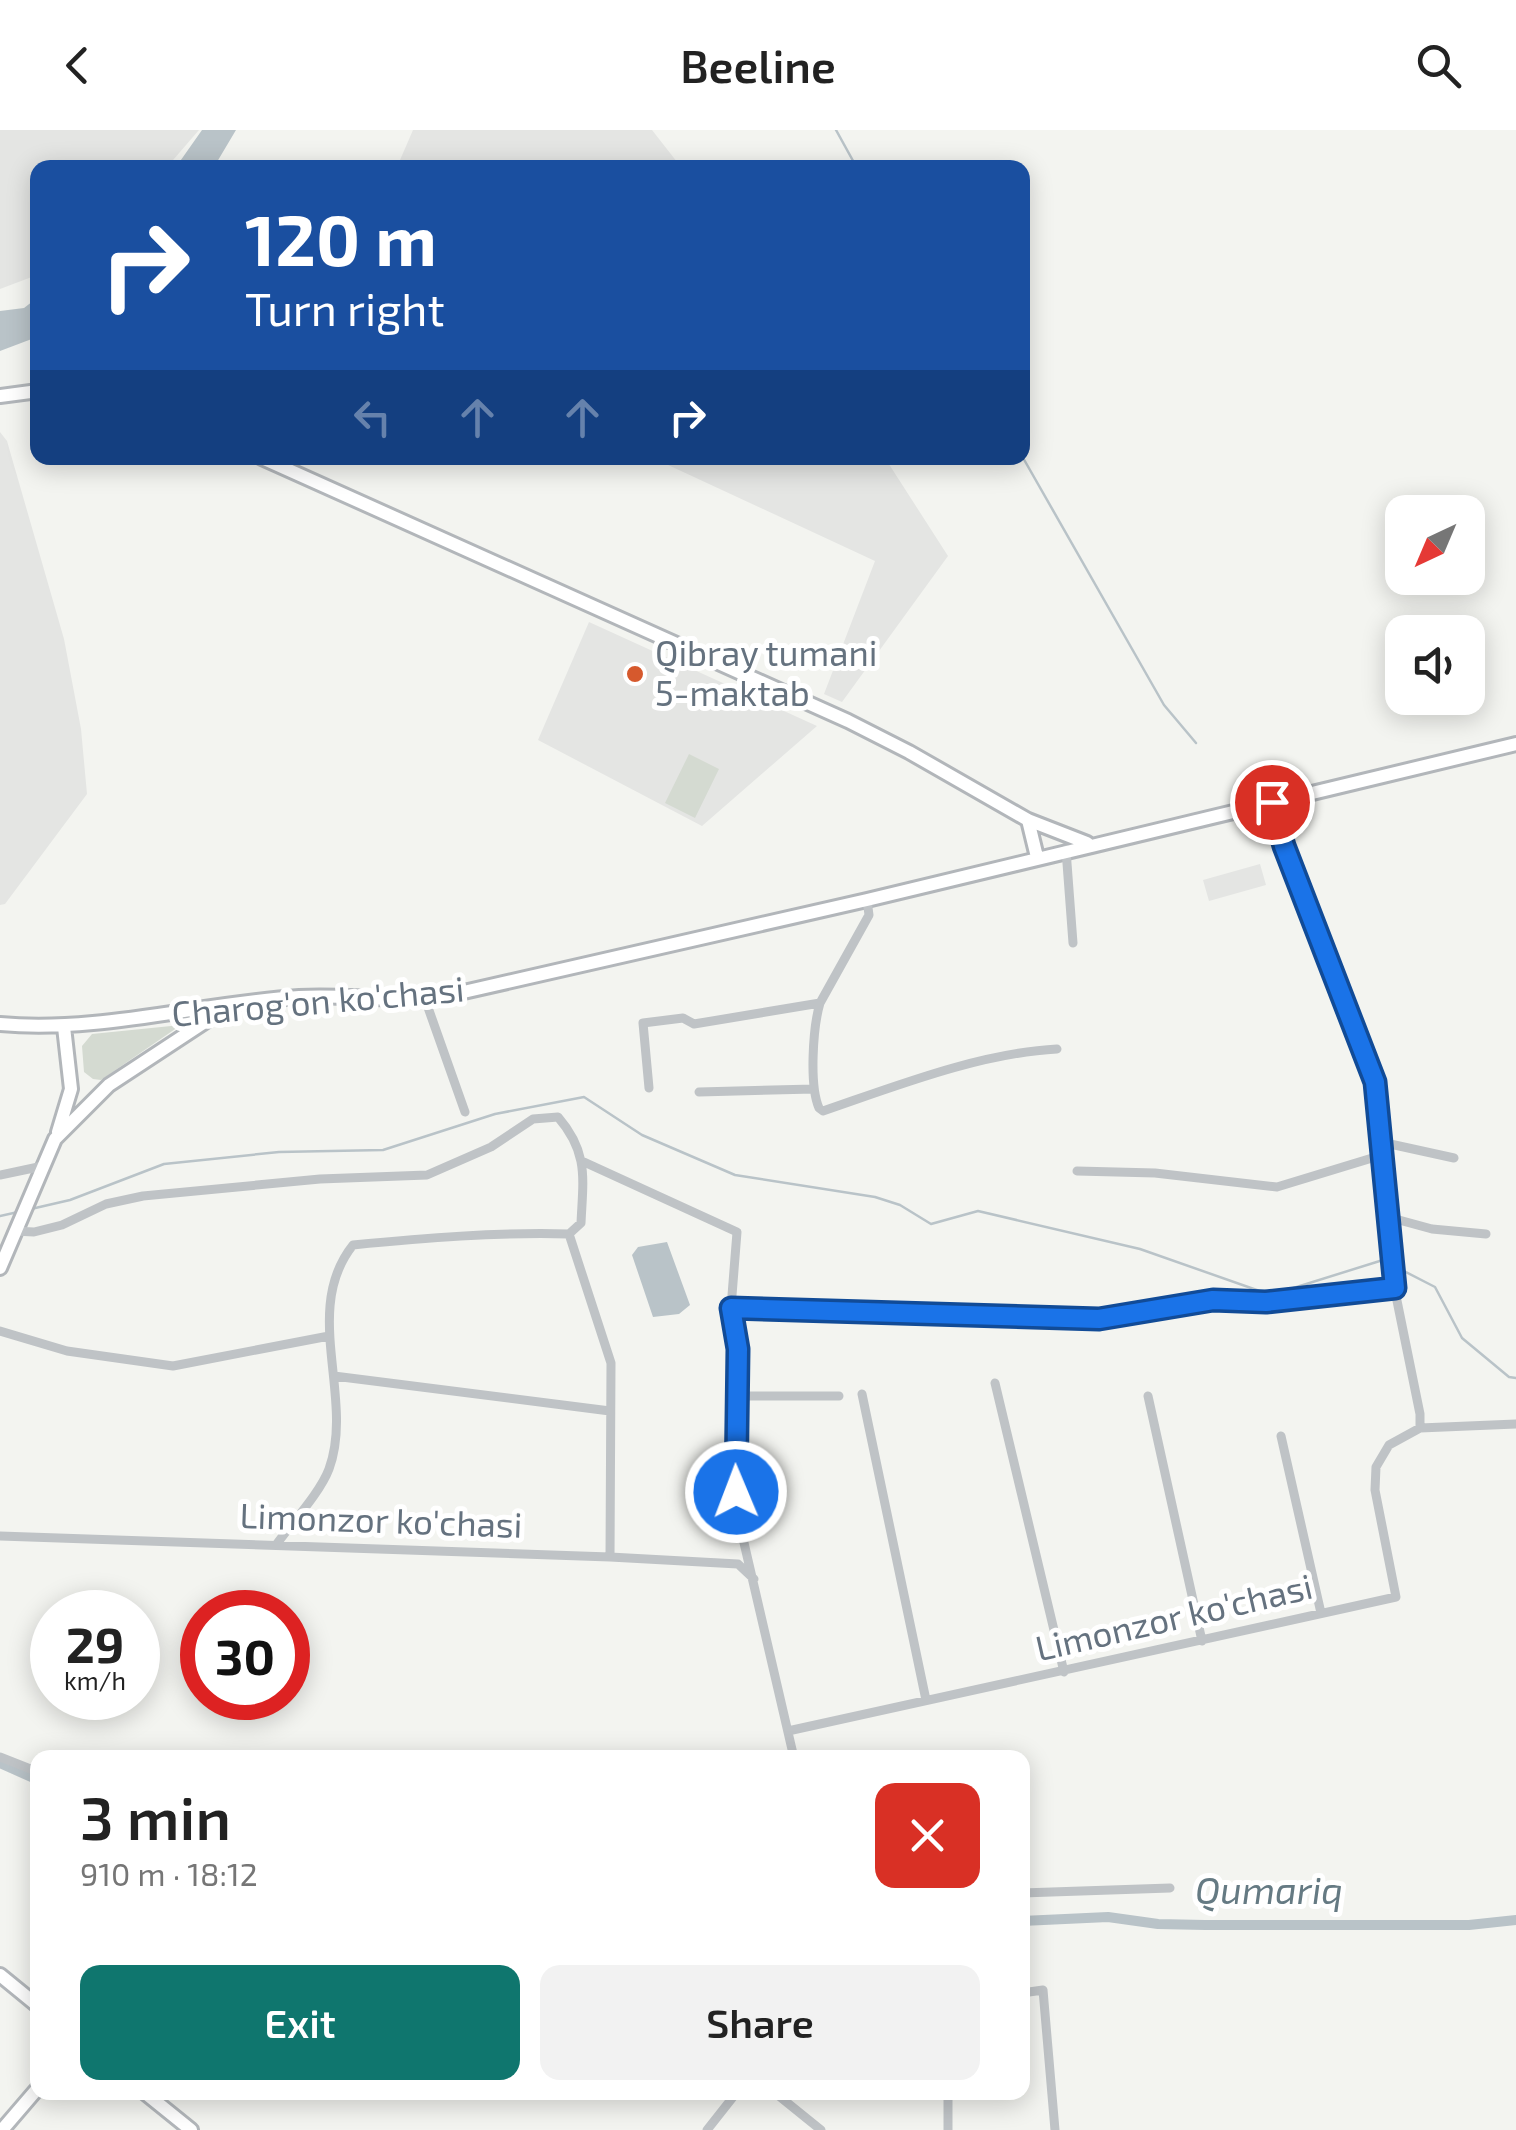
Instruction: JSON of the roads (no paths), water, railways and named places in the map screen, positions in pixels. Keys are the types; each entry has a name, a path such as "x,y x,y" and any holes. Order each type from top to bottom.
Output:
{"main road":[{"path":"0,396 30,392"},
{"path":"278,465 848,721 1028,820 1090,844"},
{"name":"Charog'on ko'chasi","path":"0,1024 64,1027 301,997 425,999 867,900 1037,856 1516,744"},
{"path":"1028,820 1037,856"},
{"path":"56,1139 109,1085 230,1006"},
{"path":"0,1268 56,1139 70,1089 64,1027"},
{"path":"0,1976 30,2000"},
{"path":"2,2130 30,2097"},
{"path":"154,2100 191,2130"}],"street":[{"path":"1272,802 1284,846 1375,1082 1394,1285 1420,1428 1516,1424"},
{"path":"1066,850 1073,943"},
{"path":"867,900 869,915 820,1003 814,1089 816,1103 824,1110 1028,1050 1057,1049"},
{"path":"425,999 465,1112"},
{"path":"649,1088 643,1023 683,1018 694,1024 820,1003"},
{"path":"699,1092 814,1089"},
{"path":"18,1225 34,1232 62,1225 106,1204 143,1196 320,1179 427,1175 491,1147 532,1118 558,1117 573,1135 584,1162 581,1223 569,1234 526,1233 353,1245 334,1282 329,1336 336,1435 328,1472 276,1545"},
{"path":"1381,1142 1454,1158"},
{"path":"1077,1171 1277,1186 1382,1155"},
{"path":"584,1162 737,1232 731,1308 738,1349 734,1466 738,1517 792,1750"},
{"path":"0,1175 43,1166"},
{"path":"1388,1217 1432,1230 1486,1234"},
{"path":"569,1234 612,1363 610,1556"},
{"path":"731,1308 1099,1319 1213,1300 1266,1302 1394,1285"},
{"path":"0,1331 67,1351 173,1366 329,1336"},
{"path":"334,1376 610,1410"},
{"path":"995,1383 1064,1672"},
{"path":"862,1394 926,1700"},
{"path":"736,1396 839,1396"},
{"path":"1148,1396 1202,1642"},
{"name":"Limonzor ko'chasi","path":"788,1732 1396,1598 1375,1490 1376,1467 1389,1445 1420,1428"},
{"path":"1281,1436 1322,1614"},
{"name":"Limonzor ko'chasi","path":"0,1536 610,1556 738,1564 754,1579"},
{"path":"0,1757 30,1769"},
{"path":"1030,1893 1170,1888"},
{"path":"1030,1992 1043,1990 1055,2130"},
{"path":"707,2130 731,2100"},
{"path":"784,2100 821,2130"},
{"path":"948,2100 948,2130"}],"waterway":[{"path":"836,130 853,160"},
{"path":"1027,465 1164,705 1196,743"},
{"path":"31,1209 70,1200 164,1164 279,1152 383,1150 495,1114 584,1097 642,1135 735,1175 875,1197 900,1205 931,1224 978,1211 1140,1249 1271,1295 1383,1260 1389,1263"},
{"path":"0,1216 18,1212"},
{"path":"1396,1267 1435,1287 1462,1338 1509,1377 1516,1378"},
{"name":"Qumariq","path":"0,1763 30,1776"},
{"name":"Qumariq","path":"1030,1921 1108,1917 1158,1924 1469,1925 1516,1920"}],"place":[{"name":"Qibray tumani 5-maktab","path":"635,674"}]}
